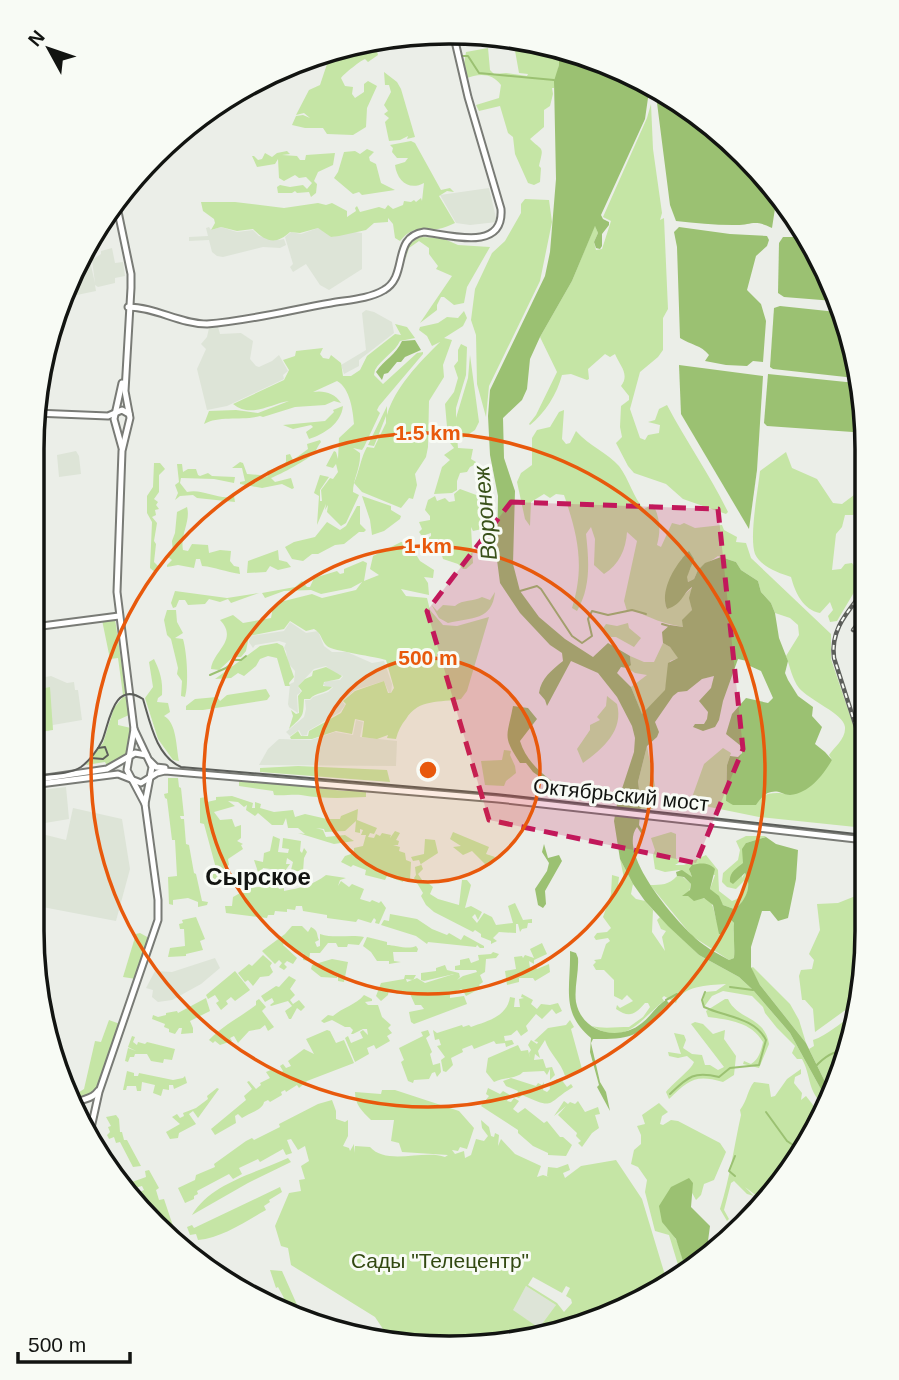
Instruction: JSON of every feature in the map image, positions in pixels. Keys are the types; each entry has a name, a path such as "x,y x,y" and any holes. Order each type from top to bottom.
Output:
{"main road":[{"path":"129,307 202,324 348,300 377,293 390,286 399,270 403,246 415,234 424,232 489,237 499,228 501,209 457,69 454,44"},
{"path":"119,215 131,274 125,391 129,422 122,451 117,571 119,616 134,729 127,770 145,804"},
{"path":"122,451 115,414 122,390 127,340"},
{"path":"46,414 108,416 122,410 129,414"},
{"path":"46,415 99,418 115,421 122,426 129,422"},
{"path":"44,627 119,616"},
{"path":"92,1121 158,920 158,900 145,804 152,770 134,729"},
{"path":"141,742 155,763 172,769"},
{"path":"44,782 107,769 137,752 156,767 517,800"},
{"path":"44,780 118,774 141,783 165,771 517,800"},
{"name":"Октябрьский мост","path":"517,800 855,838"},
{"path":"84,1101 92,1098 102,1085"},
{"path":"84,1101 91,1104 93,1113"},
{"path":"89,1117 93,1113"}],"highlighted area":[{"path":"511,502 718,509 743,749 696,863 489,820 427,611"}],"shaded area":[{"path":"559,59 580,65 648,96 645,119 601,215 609,222 602,234 602,246 600,249 596,248 594,242 598,233 595,226 572,281 530,359 527,389 522,400 503,418 504,458 515,491 513,564 520,591 539,617 565,639 593,657 608,643 630,656 631,665 627,668 621,667 617,673 631,687 642,714 665,690 668,663 678,658 670,647 663,643 662,632 670,625 683,627 682,620 692,610 689,598 692,587 672,607 667,609 665,602 670,578 689,551 694,559 687,577 688,582 694,579 705,563 721,557 736,562 741,570 758,581 761,592 771,603 779,638 788,661 785,673 798,696 813,707 812,716 822,727 815,744 832,760 815,782 797,794 768,793 756,805 733,805 726,801 727,765 730,756 738,757 742,753 741,746 726,734 732,714 746,698 768,703 773,698 761,671 750,666 747,661 738,659 715,727 703,731 693,727 695,724 704,724 707,719 708,712 699,701 711,688 714,676 702,679 687,691 678,692 655,722 659,732 647,746 638,782 641,804 639,825 644,833 637,827 633,838 634,852 650,884 683,926 709,949 729,960 734,958 734,923 730,919 723,934 719,934 713,905 704,898 694,901 688,896 682,896 690,890 691,884 684,877 677,876 676,872 682,870 692,877 689,869 692,865 710,865 715,869 710,889 719,896 723,905 734,909 744,898 748,888 745,873 733,884 730,882 732,873 743,863 742,849 746,843 766,837 776,844 798,850 796,879 788,918 778,921 770,911 762,911 751,947 751,967 760,985 806,1043 825,1083 822,1091 790,1033 753,990 739,977 699,955 668,926 633,884 620,859 614,821 634,752 632,726 617,697 598,673 571,661 547,706 539,693 540,688 548,675 563,661 562,653 550,645 520,613 500,583 497,560 498,496 490,455 490,390 545,276 550,252 556,179 554,81"},
{"path":"657,101 717,144 755,182 775,208 772,228 756,223 726,225 676,221 670,205"},
{"path":"489,188 497,222 470,225 456,223 440,195"},
{"path":"221,227 237,232 253,230 259,236 284,239 286,245 217,256 212,252 209,240 189,241 189,237 208,236 206,228 211,230"},
{"path":"679,227 767,236 767,246 756,256 747,290 761,304 766,321 763,362 753,361 747,366 705,361 709,355 706,352 680,338 677,247 674,232"},
{"path":"318,228 331,237 362,233 362,269 329,290 320,285 306,264 293,272 290,267 293,264 285,237 291,232 301,234"},
{"path":"783,237 795,237 827,300 784,297 778,293 779,243"},
{"path":"112,248 115,263 123,262 125,276 115,278 115,283 98,287 95,285 96,291 74,296 90,262 95,283 92,260 101,254 101,251"},
{"path":"780,306 831,311 848,377 770,367 774,308"},
{"path":"366,310 392,322 394,333 359,360 359,366 344,374 341,365 366,350 362,313"},
{"path":"218,327 220,334 241,333 253,341 250,359 256,366 272,361 279,355 288,371 283,375 284,379 227,406 207,410 197,369 206,349 201,344 207,337 209,328"},
{"path":"415,340 421,350 397,362 384,374 382,380 376,372 379,368 402,341"},
{"path":"679,365 763,376 757,470 749,529 681,414"},
{"path":"768,374 849,382 854,432 767,426 764,423"},
{"path":"76,451 81,474 59,477 57,455"},
{"path":"290,622 306,633 318,631 324,646 332,652 347,652 372,663 384,661 392,684 391,693 384,681 355,690 342,701 345,705 340,712 308,731 307,735 302,736 299,730 290,736 286,732 304,717 305,700 328,692 333,687 323,684 326,681 340,680 343,676 332,672 326,666 314,669 298,686 301,692 297,695 298,713 289,707 290,684 294,682 295,671 288,663 284,648 286,643 279,641 255,645 253,648 249,642 250,636 284,631"},
{"path":"51,676 67,683 74,682 75,690 78,690 82,720 53,725 49,731 44,732 44,677"},
{"path":"513,706 528,708 537,719 520,741 533,764 552,781 550,784 533,772 526,763 520,763 510,747 508,731"},
{"path":"356,720 363,722 360,737 397,741 396,766 259,765 268,749 279,739 311,740 335,732 353,735"},
{"path":"66,787 69,819 45,823 44,790"},
{"path":"73,808 122,819 130,869 116,921 44,907 44,834 66,840"},
{"path":"544,844 548,858 559,855 562,861 545,891 546,904 543,908 538,905 535,889 549,863 542,852"},
{"path":"570,951 576,953 578,958 576,1002 580,1013 593,1027 613,1033 633,1029 659,1005 666,1000 669,1003 637,1033 620,1038 593,1039 591,1043 600,1082 606,1092 610,1111 597,1087 599,1085 590,1052 591,1038 581,1028 571,1009"},
{"path":"215,958 220,968 201,984 172,1000 158,1002 152,997 153,990 146,988 155,971 172,972"},
{"path":"689,1178 693,1183 691,1207 710,1226 708,1243 683,1262 676,1239 662,1222 659,1206 671,1187"},
{"path":"526,1286 556,1305 541,1325 536,1326 512,1310"}],"green space":[{"path":"488,48 490,70 494,74 528,74 519,73 515,49 559,59 550,106 544,110 544,127 530,139 542,152 540,182 534,185 528,183 515,154 513,137 508,133 500,106 479,111 476,105 499,98 501,85 494,78 485,75 465,79 463,70 466,52"},
{"path":"377,51 378,55 368,62 363,60 341,78 345,86 353,87 352,94 355,98 364,92 364,84 368,81 377,86 367,108 366,127 353,135 327,134 323,128 292,125 296,116 310,118 304,113 296,115 309,90 320,85 327,63"},
{"path":"384,72 397,82 401,89 415,137 389,141 385,122 389,118 384,114 388,111 384,105 391,92 389,85 385,85"},
{"path":"651,104 653,149 662,213 660,220 664,218 668,309 663,318 663,350 640,372 630,409 640,438 645,440 648,435 659,433 660,425 648,422 655,420 659,409 667,405 721,498 728,512 726,514 683,499 666,484 634,473 628,466 616,443 622,437 621,406 629,400 629,396 621,386 625,378 615,354 610,357 605,354 588,369 587,380 571,374 562,375 550,403 541,415 529,424 557,372 540,337 572,281 595,225 598,233 594,242 596,250 602,249 611,221 603,217"},
{"path":"411,141 415,143 441,190 450,188 454,192 447,191 439,196 455,223 438,229 410,232 400,241 395,238 393,224 388,218 388,222 374,223 366,230 339,236 331,237 318,228 300,233 290,232 280,239 271,240 262,237 253,229 237,231 221,227 211,230 214,219 203,211 201,202 235,202 284,208 332,203 347,211 347,217 356,211 357,206 360,212 379,207 385,209 388,205 393,209 403,205 404,201 416,202 421,198 422,201 424,183 413,186 401,180 395,165 408,158 397,158 390,145"},
{"path":"367,149 374,152 369,157 370,161 376,164 381,183 395,190 353,194 334,178 344,152 355,151 360,154"},
{"path":"287,151 290,154 282,155 297,156 300,160 305,160 306,155 335,153 333,165 318,172 314,181 317,184 316,193 311,197 309,192 278,193 277,187 280,185 303,185 307,189 312,183 306,177 299,178 295,175 284,181 279,178 278,159 275,164 257,167 252,156 258,160 262,159 265,153 272,157"},
{"path":"525,199 549,200 552,222 540,281 489,386 486,417 477,384 476,335 471,320 475,289 492,253 505,241 521,213 521,204"},
{"path":"420,237 442,238 458,245 490,247 467,287 464,303 454,305 441,297 437,310 420,323 452,276 436,269 438,266 429,254 429,248 419,241 409,248 405,261 409,244"},
{"path":"464,311 467,318 463,326 444,338 452,340 443,365 444,377 429,401 428,447 426,457 415,474 417,485 413,499 409,498 401,508 362,492 354,483 367,447 374,448 386,423 386,416 374,446 368,445 387,406 387,415 402,385 440,342 432,346 427,336 419,330 420,327 438,323 447,317 458,318"},
{"path":"395,324 407,327 415,338 400,341 378,366 374,375 383,384 417,353 423,354 379,406 377,410 380,413 362,450 353,448 360,453 353,492 359,495 346,523 341,526 327,512 328,505 325,510 326,504 317,525 319,496 314,493 320,475 329,477 320,490 322,501 321,490 338,472 336,464 333,468 326,466 334,451 338,459 339,438 354,424 350,400 341,384 337,381 313,392 328,393 341,403 334,401 325,405 295,407 263,417 217,420 204,424 209,411 236,410 258,413 289,401 254,410 233,404 284,380 289,370 283,360 295,356 296,351 323,348 320,354 323,358 329,359 331,355 341,363 343,376 351,376 360,370 367,356 395,334 401,335"},
{"path":"461,344 467,347 466,375 456,408 456,418 468,378 470,355 479,422 475,430 463,438 458,436 456,424 458,448 473,449 471,459 476,464 467,472 460,473 457,490 434,494 442,467 450,460 444,455 454,448 444,435 447,427 445,404 454,392 458,378 454,366 458,361"},
{"path":"343,406 339,418 331,427 309,439 306,432 313,427 311,425 293,429 283,425 325,421 333,410"},
{"path":"564,410 562,439 566,444 570,443 576,431 619,466 644,509 653,504 659,524 657,545 661,547 672,523 684,523 695,528 722,525 724,530 737,537 736,542 746,543 751,558 831,634 831,659 855,730 855,827 759,817 690,803 704,764 723,748 731,753 727,765 726,801 734,804 770,794 789,795 832,760 829,755 842,739 845,727 839,717 804,693 795,681 786,656 799,635 798,625 790,618 775,613 771,603 761,592 758,581 741,570 736,562 718,556 702,567 694,579 688,582 686,577 691,567 682,558 669,583 665,603 667,609 693,587 690,598 692,610 683,627 670,624 627,611 624,601 637,541 627,532 621,556 604,574 594,565 595,539 591,527 586,534 588,564 585,593 577,611 572,608 579,565 573,524 564,495 556,494 550,498 544,494 531,502 530,526 525,519 517,482 521,473 532,465 532,438 537,430 550,427 559,412"},
{"path":"320,440 312,455 271,478 275,482 291,478 292,489 282,484 262,488 240,484 245,481 242,468 232,468 240,462 247,474 260,475 263,478 268,476 267,471 286,462 286,455 290,454 293,460 308,449 307,444"},
{"path":"786,452 792,468 817,479 833,503 842,504 855,495 855,513 845,515 842,527 836,534 832,570 852,563 855,567 855,591 837,621 830,622 828,616 833,610 830,602 820,613 809,608 797,594 791,577 766,566 755,554 753,525 760,471"},
{"path":"154,463 160,463 165,469 159,475 159,492 154,499 158,502 156,505 159,509 155,510 156,515 152,517 157,523 154,541 154,562 158,566 156,573 150,568 152,522 147,513 147,496 153,487"},
{"path":"177,464 182,464 183,472 196,469 200,476 208,473 212,476 235,477 234,483 214,479 181,478 180,483 187,492 234,496 235,502 197,498 193,495 180,496 175,500 178,493 175,485 179,482"},
{"path":"460,489 479,496 482,529 473,531 471,527 473,563 466,569 443,559 439,546 428,538 431,533 422,536 419,532 422,529 419,522 430,520 425,510 428,500 435,496 437,501 445,498 449,502 455,501 454,494"},
{"path":"362,496 391,506 391,510 401,516 400,519 384,531 372,535"},
{"path":"357,506 360,506 360,524 366,530 364,532 359,532 344,544 312,554 303,561 292,559 285,547 315,537 327,522 340,530 346,526"},
{"path":"187,507 183,550 188,551 192,544 208,545 209,553 231,551 230,561 239,567 240,574 202,566 200,559 196,559 194,568 178,565 167,567 172,560 168,557 173,552 177,512"},
{"path":"401,542 409,543 420,561 434,570 433,578 424,577 428,583 429,595 401,589 406,596 427,598 430,610 443,625 457,626 489,617 467,691 461,699 424,704 417,708 411,712 396,739 387,738 388,735 377,739 362,737 364,721 355,719 352,734 336,731 312,739 291,739 298,731 301,736 308,736 309,731 341,713 346,704 343,701 355,691 384,681 388,693 391,693 394,688 386,660 331,648 314,629 306,631 290,621 284,629 249,636 246,651 241,657 233,657 219,670 211,669 226,640 225,627 220,620 233,615 243,623 271,618 273,607 280,602 312,594 322,598 356,590 362,582 351,588 321,594 311,590 284,591 265,598 262,593 295,587 302,581 310,587 314,578 337,571 344,573 344,569 363,561 367,563 364,581 379,575 370,569 373,556"},
{"path":"278,550 279,560 287,562 291,567 278,570 270,566 266,572 247,573 248,561"},
{"path":"175,591 227,598 259,593 231,603 228,599 220,602 209,599 205,604 188,605 185,600 179,600 173,608 171,603"},
{"path":"495,592 490,608 485,613 448,623 439,618 431,604 437,611 443,605 455,606 482,597 490,600"},
{"path":"167,610 176,610 177,622 183,633 175,638 183,639 187,677 185,697 181,696 182,681 177,674 171,639 167,635 164,620"},
{"path":"115,619 126,694 123,695 118,658 110,659 102,620"},
{"path":"628,623 629,628 641,638 634,647 602,630 606,624 617,626"},
{"path":"277,643 283,646 294,677 289,683 290,686 285,686 277,658 268,656 260,659 244,676 238,673 231,678 215,679 260,646"},
{"path":"663,643 679,658 670,661 665,691 642,715 631,687 647,675 627,668 631,664 630,656 644,662 654,662"},
{"path":"154,659 162,685 162,695 157,702 168,703 170,712 164,716 174,730 179,761 173,760 158,739 145,698 153,687 149,662"},
{"path":"326,667 342,676 324,682 323,686 332,687 330,689 310,699 304,699 302,716 289,729 293,716 291,710 299,713 298,696 302,691 298,686 312,676 313,671"},
{"path":"50,687 53,730 44,731 44,688"},
{"path":"266,689 270,696 267,700 186,710 186,706 195,699 217,697 220,701 227,695"},
{"path":"607,696 617,704 615,730 598,752 583,763 577,749 590,730 590,725 600,720 597,717 606,706"},
{"path":"126,697 129,715 118,720 118,725 131,728 127,756 107,766 105,762 86,765 103,743 114,708"},
{"path":"647,746 655,792 653,809 640,809 638,782"},
{"path":"504,750 511,751 516,773 504,786 485,785 481,761 502,760"},
{"path":"298,766 387,770 390,782 260,772 260,768"},
{"path":"168,778 178,778 184,816 180,816 184,819 186,844 189,845 202,901 208,902 207,905 198,907 198,902 188,898 173,900 173,905 169,904 168,877 177,876 175,840 172,840 164,794 168,793"},
{"path":"239,779 344,791 366,789 366,797 274,795 273,791 239,786"},
{"path":"232,796 253,803 252,808 255,808 255,802 261,804 260,808 274,812 293,810 295,817 305,814 340,819 341,816 358,809 357,820 377,828 374,834 370,833 368,837 374,838 376,834 380,836 382,833 391,835 390,838 395,831 400,833 396,840 399,841 398,845 393,845 400,847 399,851 405,853 406,860 411,862 410,880 404,879 403,882 387,876 385,880 365,875 366,870 341,862 345,856 354,853 354,848 363,846 366,835 361,835 363,830 360,829 360,833 355,832 356,821 345,831 325,832 324,829 316,828 323,830 326,837 345,835 354,841 334,844 298,833 305,834 298,828 288,828 286,818 283,825 272,825 258,813 255,816 246,810 247,805 244,807 238,802 228,801 235,806 214,812 220,820 232,819 235,827 241,825 241,838 237,841 243,844 243,849 228,859 229,865 220,871 226,883 217,887 214,878 210,879 209,876 217,872 204,824 200,823 200,798 206,797 207,802 216,800 216,797"},
{"path":"453,832 489,847 486,854 495,857 486,865 472,851 463,855 453,847 461,846 450,839"},
{"path":"671,832 676,834 676,858 680,862 675,865 684,865 706,855 718,870 719,891 732,901 740,896 746,883 744,881 736,889 727,887 722,882 723,873 738,860 740,850 736,841 746,836 766,837 746,843 742,878 745,873 748,888 745,898 738,906 734,909 723,905 710,889 715,875 690,872 690,878 679,870 665,872 655,869 655,850 651,838"},
{"path":"273,836 280,839 278,852 288,853 289,849 282,848 283,838 301,841 300,851 302,853 304,848 307,852 303,872 291,870 293,862 287,858 286,864 290,864 285,871 263,868 258,872 254,860 263,862 264,853 270,851"},
{"path":"425,839 435,840 438,853 421,864 423,869 418,874 424,883 427,882 433,887 430,894 459,905 462,880 467,880 471,885 465,908 471,906 482,912 478,920 475,914 472,917 477,923 484,913 492,917 496,925 513,923 508,906 515,903 523,920 532,919 532,923 528,923 527,928 520,932 516,924 516,933 499,932 493,938 497,941 491,944 491,941 481,937 475,930 473,932 434,912 426,905 421,896 423,893 414,878 415,867 421,865 419,860 413,861 411,857 424,854"},
{"path":"620,859 633,884 631,894 636,899 645,901 653,910 652,932 665,951 662,937 666,931 661,929 657,920 660,917 699,955 739,977 753,990 790,1033 822,1091 818,1099 802,1059 797,1059 792,1053 795,1046 752,996 723,991 712,996 704,1007 705,992 716,991 726,984 689,990 679,997 676,1003 664,996 664,1001 624,1032 604,1032 592,1026 629,1027 643,1017 650,1007 645,1003 635,1013 628,1014 616,1009 617,1005 620,1008 633,1001 627,995 622,1000 614,996 614,980 604,970 596,970 593,965 596,962 594,960 601,959 606,944 610,941 608,938 596,940 594,937 597,933 607,932 611,928 603,917 611,894 612,875 619,877 618,886 624,878"},
{"path":"326,875 346,878 340,880 338,886 341,881 349,887 352,884 364,889 360,899 379,903 381,901 386,908 379,924 375,923 374,918 371,923 358,919 356,922 327,918 327,915 303,911 302,906 296,906 295,910 287,909 287,912 275,911 274,915 268,915 267,918 226,913 225,906 232,906 233,897 249,888 277,885 279,889 284,888 284,891 306,886"},
{"path":"677,876 683,877 691,884 688,896 709,899 723,934 730,919 734,923 734,958 729,960 692,936 650,885 668,883"},
{"path":"855,896 852,983 847,1010 815,1032 813,1009 802,1000 799,976 801,970 812,969 814,960 809,954 820,930 817,904 838,903"},
{"path":"390,914 417,919 432,929 447,935 449,933 461,940 464,935 484,948 477,945 427,944 416,936 381,925 384,920 389,921"},
{"path":"196,917 205,939 200,941 203,950 186,956 168,957 170,948 185,946 184,929 180,929 179,924 183,923 182,920"},
{"path":"292,926 302,926 308,932 311,927 315,930 319,940 315,942 317,947 320,946 320,934 364,937 359,945 348,944 347,947 328,943 320,953 310,953 309,961 303,960 304,954 284,943 297,958 293,964 287,961 284,970 279,967 282,963 279,960 275,964 262,951"},
{"path":"140,933 149,938 136,979 123,977 136,934"},
{"path":"367,937 387,942 387,945 416,946 418,949 417,952 393,952 394,961 401,962 389,964 389,961 377,961 363,946"},
{"path":"542,943 547,954 534,960 534,964 529,961 530,968 535,966 537,969 549,964 550,972 535,981 533,978 519,978 519,982 507,985 505,971 516,969 514,957 523,958 525,955 534,958 530,949"},
{"path":"493,952 499,954 496,958 486,959 485,972 480,975 483,982 479,985 481,988 466,996 462,989 450,993 450,998 464,996 467,1004 414,1024 409,1012 424,1009 421,1005 415,1005 410,994 397,994 389,989 388,995 381,1001 376,996 381,983 404,979 405,975 416,975 413,979 417,978 425,983 454,974 421,980 421,973 436,971 436,968 445,965 447,970 459,973 457,980 477,972 455,970 455,966 460,965 460,960 469,958 471,963 479,960 478,955"},
{"path":"263,955 272,963 270,966 273,972 269,976 260,977 253,986 248,980 245,982 238,973 249,964 252,966"},
{"path":"332,959 348,962 344,982 338,981 338,975 337,978 321,977 311,969 312,965"},
{"path":"751,968 790,1004 799,1020 806,1043 760,985"},
{"path":"235,971 250,990 235,1001 231,997 221,1010 215,995 208,999 206,995"},
{"path":"289,976 296,980 290,989 295,995 290,1000 293,1004 299,1000 305,1007 301,1011 297,1008 291,1019 285,1011 292,1006 288,1001 271,1006 274,1002 272,998 265,1002 261,996 276,986 279,987"},
{"path":"522,994 533,1000 531,1004 537,1009 541,1004 558,1003 562,1011 556,1014 552,1009 542,1019 536,1014 526,1026 528,1031 521,1036 517,1030 504,1036 505,1041 512,1040 514,1044 506,1047 505,1043 496,1044 494,1041 474,1049 472,1045 462,1049 463,1052 451,1058 453,1065 446,1072 443,1071 441,1060 445,1057 437,1046 441,1045 439,1039 435,1040 433,1030 437,1033 462,1025 471,1027 490,1020 501,1014 510,997 515,998 514,1007 520,1007 519,999 524,998 521,997"},
{"path":"364,995 372,999 365,1002 368,1005 378,1005 382,1017 391,1025 388,1028 392,1033 387,1036 390,1041 376,1049 374,1045 367,1048 369,1054 355,1062 345,1038 348,1036 351,1043 363,1038 360,1032 363,1030 368,1035 367,1029 363,1029 351,1034 353,1030 350,1027 332,1020 324,1023 321,1021"},
{"path":"206,998 210,1011 190,1021 193,1033 181,1034 182,1028 175,1034 169,1032 169,1029 164,1027 165,1024 152,1019 153,1015 158,1017 166,1013 178,1013"},
{"path":"259,999 266,1007 262,1011 274,1027 268,1031 265,1025 249,1031 238,1043 234,1036 230,1038 232,1041 220,1045 209,1040 256,1005"},
{"path":"725,999 757,1023 766,1035 769,1044 759,1068 743,1064 744,1061 751,1064 756,1060 763,1042 758,1035 739,1023 708,1017 706,1011"},
{"path":"109,1020 120,1024 97,1087 87,1098 80,1098 78,1093 84,1089 95,1041 101,1042"},
{"path":"570,1020 574,1027 571,1029 582,1069 565,1076 545,1040 538,1051 540,1058 535,1054 534,1060 543,1059 546,1068 552,1067 555,1075 550,1080 550,1069 547,1075 544,1071 523,1072 494,1082 486,1072 488,1058 518,1045 521,1051 528,1050 530,1058 531,1050 528,1045 531,1040 537,1044 538,1042 534,1041 548,1028 566,1025"},
{"path":"845,1020 825,1083 809,1049 814,1046 813,1040"},
{"path":"691,1024 703,1024 713,1034 725,1030 724,1039 736,1056 734,1075 723,1082 693,1080 669,1099 666,1092 694,1062 687,1056 669,1056 668,1052 681,1054 674,1033 684,1035 686,1040 683,1048 692,1054 702,1055 705,1065 718,1070 724,1067"},
{"path":"327,1030 336,1043 344,1040 354,1063 307,1081 299,1088 297,1085 286,1092 285,1090 281,1092 282,1095 270,1102 264,1102 258,1109 242,1118 238,1114 235,1116 236,1123 215,1135 211,1129 246,1100 244,1096 252,1089 247,1082 256,1089 260,1083 270,1078 266,1072 273,1069 279,1074 283,1071 280,1066 291,1066 288,1061 304,1049 314,1054 306,1039"},
{"path":"428,1030 430,1035 426,1038 432,1052 430,1054 433,1065 440,1063 441,1072 437,1077 435,1072 429,1079 414,1080 413,1083 408,1081 399,1048 423,1036 421,1032"},
{"path":"132,1036 135,1037 133,1042 137,1045 138,1042 147,1042 175,1049 172,1060 164,1059 163,1063 151,1061 147,1054 135,1054 128,1062 125,1061 128,1048 136,1051 128,1047"},
{"path":"801,1069 801,1074 795,1077 794,1083 802,1093 801,1100 806,1096 814,1108 787,1156 757,1196 745,1187 754,1196 747,1194 734,1181 731,1183 724,1210 729,1219 727,1221 720,1209 732,1162 740,1110 754,1082 769,1084 771,1097 775,1096 787,1079"},
{"path":"127,1071 134,1073 134,1076 139,1073 173,1080 185,1076 187,1083 174,1089 173,1085 169,1085 169,1090 163,1089 161,1096 153,1093 155,1085 142,1082 141,1091 137,1091 136,1086 127,1086 126,1090 123,1090"},
{"path":"511,1078 536,1086 544,1082 543,1090 547,1092 550,1089 549,1083 557,1079 561,1079 567,1087 571,1084 573,1087 546,1104 522,1095 516,1097 518,1091 506,1086 503,1081"},
{"path":"488,1088 510,1095 507,1101 511,1102 514,1098 519,1101 513,1109 518,1113 525,1108 544,1123 547,1121 560,1137 572,1145 566,1156 548,1155 533,1146 518,1130 481,1106 489,1096 486,1094"},
{"path":"219,1089 198,1118 193,1111 189,1114 196,1124 179,1133 178,1138 170,1139 166,1132 180,1124 172,1117 177,1114 180,1118 184,1116 183,1113 196,1108"},
{"name":"Сады \"Телецентр\"","path":"382,1090 395,1090 459,1111 474,1128 467,1149 460,1147 458,1151 452,1150 455,1154 464,1151 465,1158 471,1155 476,1139 484,1141 488,1136 482,1128 481,1120 489,1127 491,1136 494,1137 495,1133 499,1135 498,1146 501,1139 515,1154 541,1166 537,1177 549,1177 548,1167 557,1168 568,1164 570,1170 563,1173 565,1178 581,1166 616,1160 642,1199 665,1274 605,1305 541,1325 556,1305 526,1286 513,1310 536,1326 529,1328 476,1335 397,1333 384,1331 375,1317 291,1265 288,1248 281,1246 275,1226 289,1193 301,1191 299,1180 305,1179 301,1166 309,1161 305,1146 298,1150 291,1139 287,1140 292,1153 286,1155 283,1149 260,1162 258,1159 239,1168 242,1174 233,1179 229,1174 197,1191 194,1199 185,1203 178,1188 195,1180 196,1175 215,1167 214,1164 246,1141 252,1138 254,1140 318,1104 332,1100 336,1119 345,1122 348,1120 348,1136 343,1146 350,1151 354,1144 354,1153 355,1146 370,1147 377,1153 396,1156 448,1155 402,1152 399,1143 391,1141 394,1120 371,1120 358,1104 355,1092 381,1094","holes":["533,1277 562,1293 566,1286 570,1288 566,1296 572,1303 564,1312 557,1303 528,1285"]},
{"path":"564,1101 575,1104 578,1101 585,1112 598,1107 600,1114 595,1115 599,1128 582,1147 578,1143 581,1141 576,1136 577,1133 558,1115 566,1106 554,1116"},
{"path":"659,1103 668,1112 662,1116 660,1124 671,1120 678,1121 720,1143 726,1152 714,1180 704,1184 701,1195 696,1200 691,1191 662,1217 680,1250 683,1262 678,1266 669,1235 655,1231 645,1192 647,1180 638,1167 631,1164 634,1150 641,1144 637,1126 645,1124 642,1115"},
{"path":"116,1115 120,1132 141,1166 133,1167 120,1142 116,1143 114,1137 109,1139 107,1135 110,1132 108,1127 111,1126 106,1117"},
{"path":"288,1158 291,1162 192,1215 200,1204 222,1187"},
{"path":"149,1170 159,1188 156,1190 159,1200 164,1199 174,1228 139,1192 144,1190 142,1186 136,1188 133,1184 146,1177 145,1171"},
{"path":"280,1187 282,1192 269,1200 264,1206 266,1210 234,1228 207,1239 198,1240 196,1234 190,1235 187,1227 192,1225 194,1228"},
{"path":"270,1270 282,1271 298,1307 282,1299 284,1298 278,1287 276,1288"}],"waterway":[{"path":"461,56 468,56 479,73 554,80"},
{"path":"520,591 537,586 541,589 572,636 582,643 592,636 588,619 592,611 608,615 632,610 646,614"},
{"path":"662,624 669,626"},
{"path":"235,660 246,656"},
{"path":"210,675 232,663"},
{"path":"730,987 753,990"},
{"path":"670,1094 697,1075 719,1077 730,1068 759,1065 766,1040 761,1032 747,1022 704,1007 702,1000 705,992"},
{"path":"666,1000 677,994"},
{"path":"815,1067 836,1052"},
{"path":"766,1112 787,1141 793,1145"},
{"path":"735,1156 729,1171 735,1176"}],"tram line":[{"path":"44,775 70,772 84,765 100,744 114,706 125,695 133,694 143,699 152,728 165,755 181,767 496,794 855,834"},
{"path":"91,758 103,759 108,755 105,747 98,748"}],"railway":[{"path":"855,602 838,629 834,658 855,724"}],"district":[{"name":"Сырское","path":"258,877"}],"water label":[{"name":"Воронеж","path":"485,513"}]}
